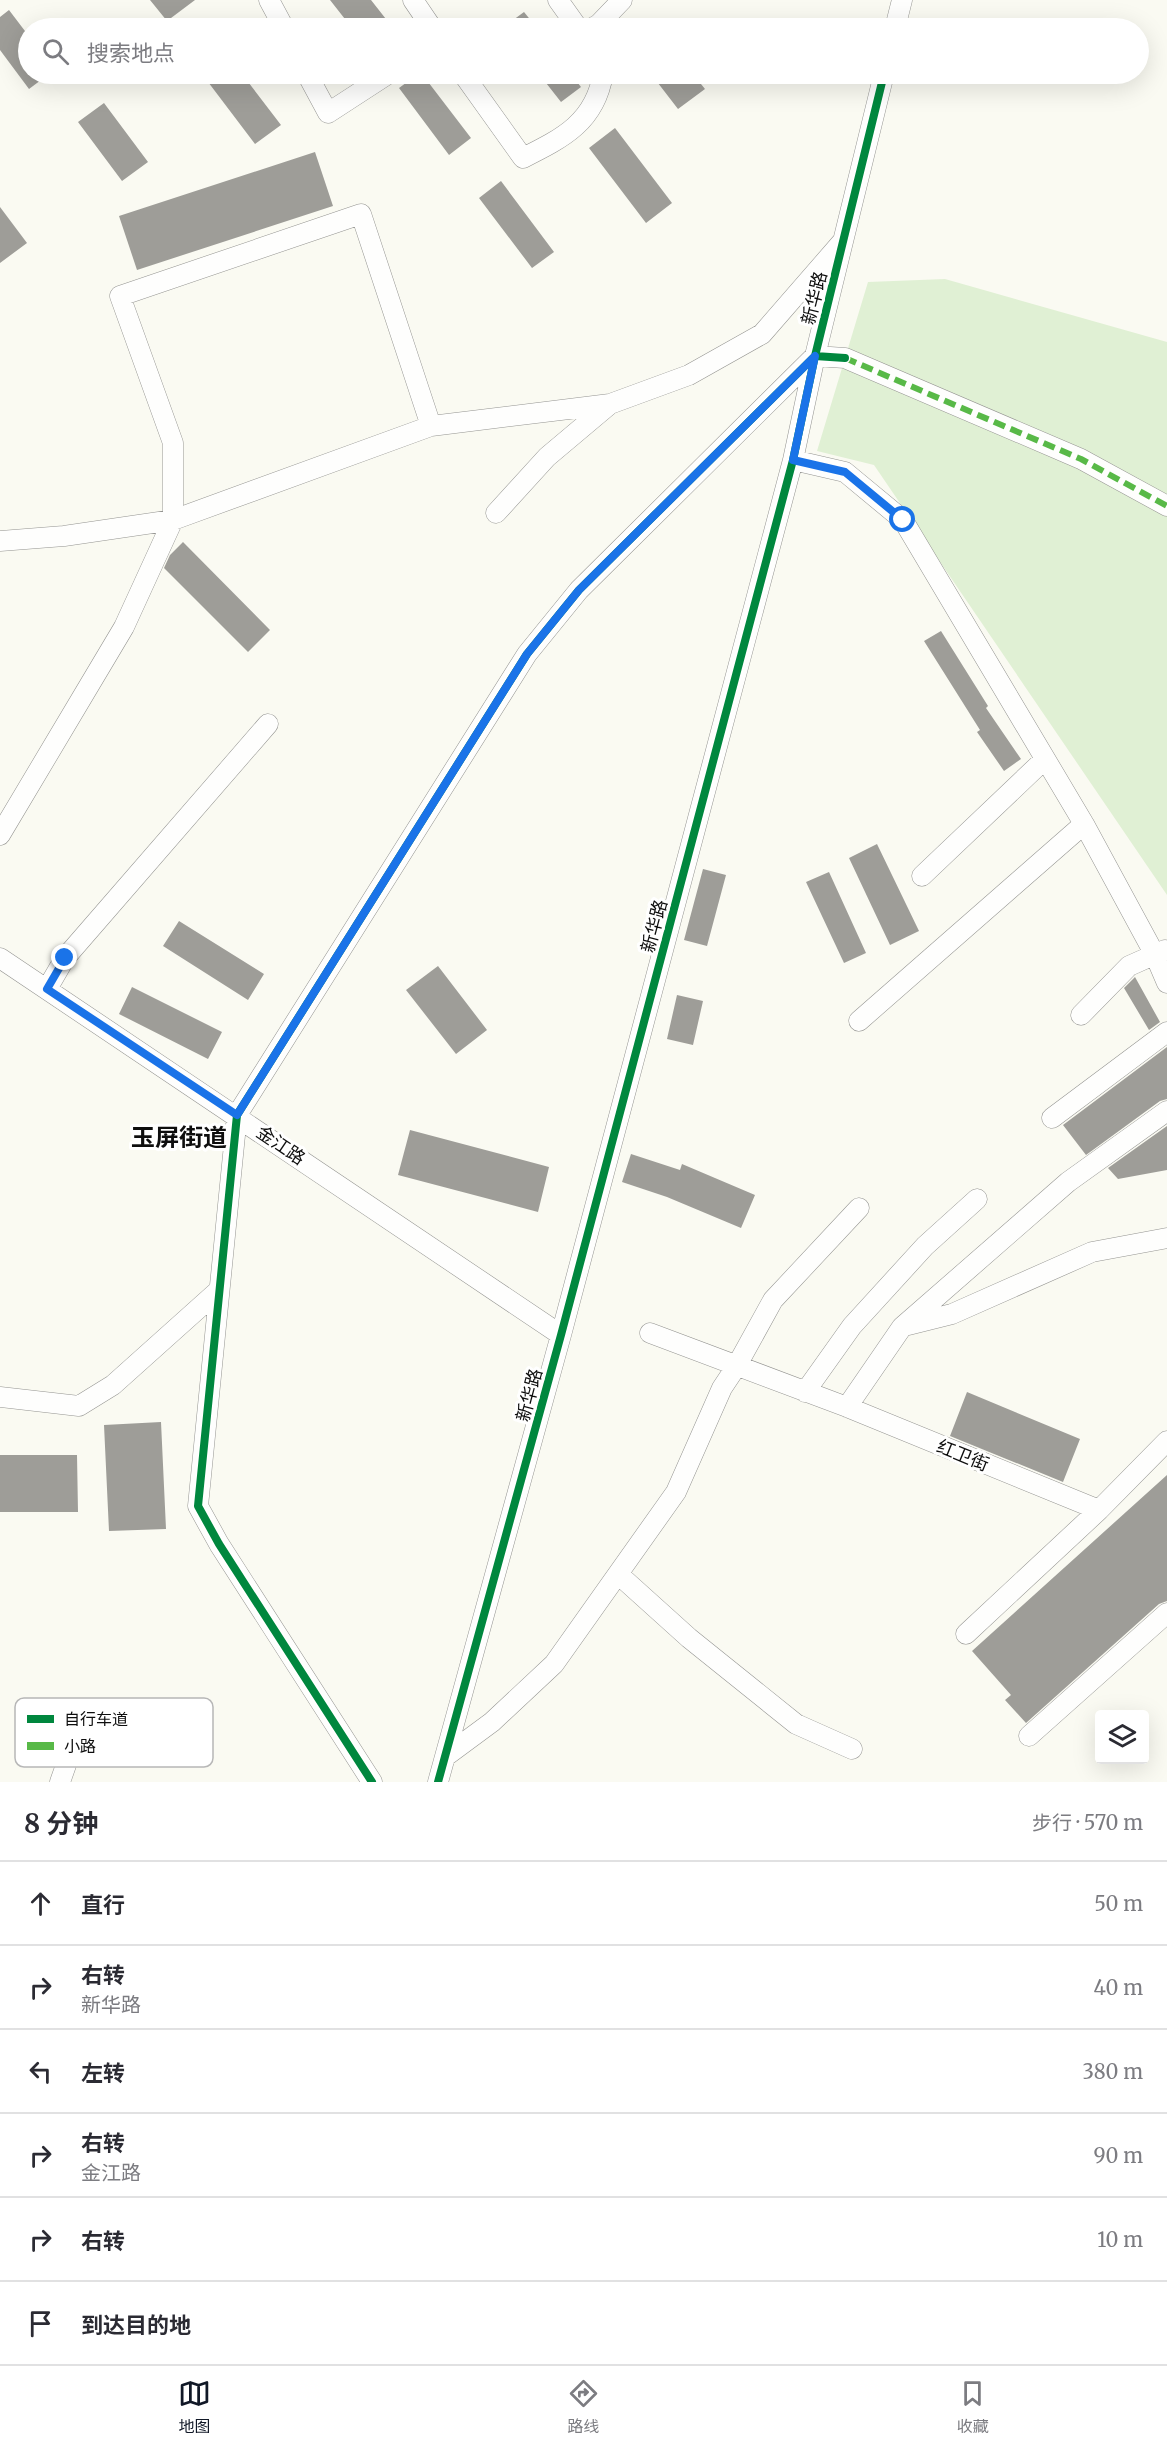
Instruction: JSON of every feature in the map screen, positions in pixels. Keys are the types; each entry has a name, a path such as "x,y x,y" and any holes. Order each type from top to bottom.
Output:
{"street":[{"path":"269,0 279,18"},
{"path":"412,0 425,18"},
{"path":"558,0 571,18"},
{"path":"605,18 622,0"},
{"path":"898,18 902,0"},
{"path":"312,84 328,113 373,84"},
{"path":"470,84 523,158 558,140 581,122 600,94 602,84"},
{"name":"新华路","path":"438,1782 561,1335 793,460 815,356 882,84"},
{"path":"0,835 124,627 174,520 173,443 120,296 362,214 431,426"},
{"path":"0,540 64,536 174,520 431,426 610,404 690,375 762,334 844,240"},
{"path":"372,1782 219,1544 198,1506 237,1115 527,654 579,590 815,356 845,358 1081,459 1167,506"},
{"path":"496,513 547,457 610,404"},
{"path":"793,460 845,472 903,520 1161,952 1167,983"},
{"path":"47,989 65,958 268,724"},
{"path":"922,876 1045,759"},
{"path":"859,1021 1084,824"},
{"path":"1081,1015 1129,966 1161,952"},
{"name":"金江路","path":"1,961 237,1115 561,1335"},
{"path":"1052,1118 1167,1032"},
{"path":"847,1407 902,1327 1068,1182 1167,1110"},
{"path":"805,1392 852,1326 925,1246 977,1199"},
{"path":"446,1756 492,1722 554,1664 676,1492 722,1388 773,1300 859,1208"},
{"path":"902,1327 952,1314 1092,1252 1167,1238"},
{"path":"0,1397 79,1406 113,1385 219,1290"},
{"name":"红卫街","path":"650,1333 847,1407 1099,1510"},
{"path":"966,1634 1099,1510 1167,1441"},
{"path":"618,1574 689,1638 796,1724 852,1749"},
{"path":"1029,1736 1167,1613"}],"green space":[{"path":"945,279 1167,342 1167,895 874,465 817,451 868,282"}],"building":[{"path":"150,0 195,0 171,18 165,18"},
{"path":"330,0 371,0 385,18 344,18"},
{"path":"9,10 18,22 18,74 0,50 0,17"},
{"path":"524,12 529,18 516,18"},
{"path":"25,84 36,84 29,89"},
{"path":"210,84 250,84 281,125 255,144"},
{"path":"404,84 430,84 471,138 449,155 399,88"},
{"path":"547,84 579,84 581,87 561,102"},
{"path":"659,84 701,84 705,89 678,109"},
{"path":"104,103 148,162 122,181 78,122"},
{"path":"615,128 672,203 646,223 589,148"},
{"path":"315,152 333,206 137,270 119,216"},
{"path":"501,181 554,252 532,268 479,198"},
{"path":"0,207 27,243 0,263"},
{"path":"183,542 270,630 248,652 164,568 170,555"},
{"path":"941,631 988,706 986,708 1021,759 1004,771 977,732 980,730 924,641"},
{"path":"877,844 919,931 890,945 849,858"},
{"path":"703,869 726,875 707,946 684,940"},
{"path":"829,872 866,953 844,963 806,882"},
{"path":"179,921 264,974 248,1000 163,946"},
{"path":"438,966 487,1030 456,1054 406,990"},
{"path":"1135,977 1160,1022 1149,1030 1124,988"},
{"path":"132,987 222,1032 208,1059 119,1014"},
{"path":"677,995 703,1001 693,1045 667,1039"},
{"path":"1167,1047 1167,1099 1160,1101 1086,1155 1063,1125"},
{"path":"1167,1126 1167,1170 1118,1179 1108,1168"},
{"path":"410,1130 549,1167 538,1212 398,1175"},
{"path":"631,1154 680,1170 682,1164 755,1195 741,1228 667,1197 622,1182"},
{"path":"967,1392 1080,1439 1063,1482 950,1436"},
{"path":"161,1422 166,1529 109,1531 104,1425"},
{"path":"0,1455 77,1455 78,1512 0,1512"},
{"path":"1167,1475 1167,1601 1159,1604 1026,1723 1005,1700 1011,1695 972,1651"}],"marked path":[{"path":"845,358 1081,459 1167,506"}],"cycle path":[{"path":"438,1782 561,1335 793,460 815,356 882,84"},
{"path":"372,1782 219,1544 198,1506 237,1115 527,654 579,590 815,356 845,358"}],"district":[{"name":"玉屏街道","path":"179,1137"}],"route":[{"path":"65,958 47,989 237,1115 527,654 579,590 815,356 793,460 845,472 903,520"}]}
